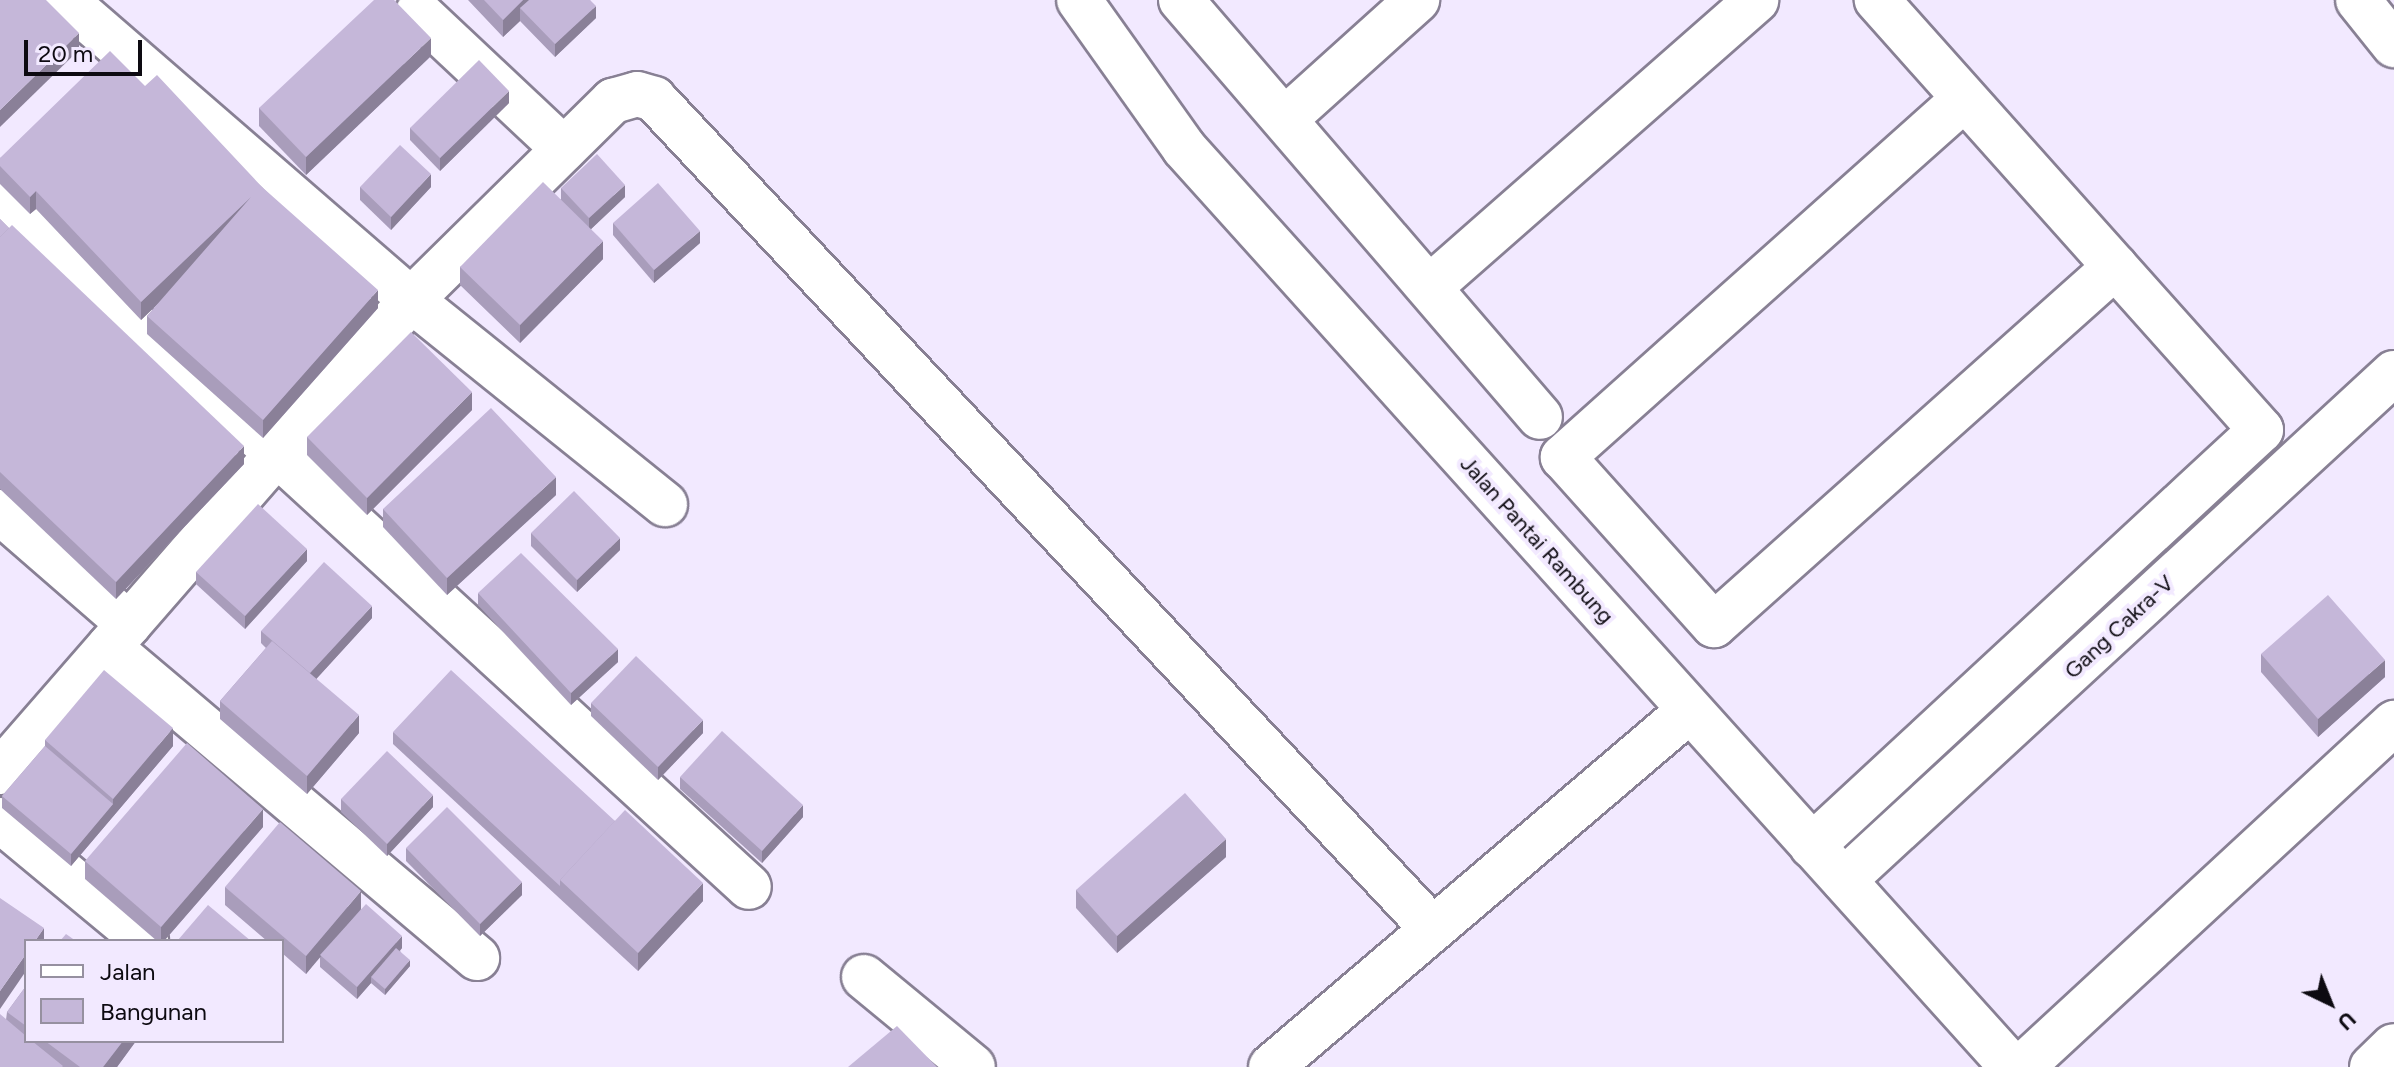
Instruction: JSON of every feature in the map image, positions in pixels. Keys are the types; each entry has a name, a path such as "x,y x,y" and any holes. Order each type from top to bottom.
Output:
{"street":[{"path":"65,0 411,300 665,504"},
{"name":"Jalan Pantai Rambung","path":"1079,0 1184,148 2012,1067"},
{"path":"1181,0 1431,286 1540,417"},
{"path":"1285,119 1417,0"},
{"path":"1431,286 1756,0"},
{"path":"1812,846 2261,430 1877,0"},
{"path":"2358,0 2394,45"},
{"path":"418,12 564,149"},
{"path":"0,772 276,461 411,300 613,101 637,94 654,99 1433,929"},
{"path":"1964,99 1563,457 1714,625 2115,267"},
{"path":"0,200 276,461 749,887"},
{"name":"Gang Cakra-V","path":"1844,880 2394,373"},
{"path":"0,512 119,636 477,958"},
{"path":"1271,1067 1690,710"},
{"path":"2022,1067 2394,723"},
{"path":"0,820 144,939"},
{"path":"864,977 973,1067"},
{"path":"2372,1067 2394,1046"}],"building":[{"path":"0,0 46,0 79,33 0,110"},
{"path":"374,0 394,0 431,38 306,157 259,108"},
{"path":"484,0 523,0 503,20"},
{"path":"529,0 590,0 596,6 555,44 520,8"},
{"path":"110,51 145,86 157,75 262,187 378,290 263,420 147,316 251,197 141,302 36,191 30,197 0,166 0,158"},
{"path":"479,60 509,91 440,158 410,128"},
{"path":"400,145 431,174 391,217 360,187"},
{"path":"597,154 625,185 589,218 561,188"},
{"path":"543,182 603,241 520,325 460,267"},
{"path":"658,183 700,231 654,270 613,223"},
{"path":"0,219 9,228 0,237"},
{"path":"12,225 244,446 116,582 0,472 0,237"},
{"path":"411,332 472,392 367,498 307,437"},
{"path":"491,408 556,477 447,578 383,509"},
{"path":"574,491 620,538 577,580 531,533"},
{"path":"258,504 307,549 245,616 196,572"},
{"path":"521,553 618,649 571,693 478,593"},
{"path":"324,562 372,606 310,673 261,631"},
{"path":"2328,595 2385,660 2318,719 2261,654"},
{"path":"272,641 359,715 307,776 220,701"},
{"path":"636,656 703,720 658,767 591,703"},
{"path":"104,670 173,728 113,799 45,740"},
{"path":"451,670 615,821 560,880 560,886 393,732"},
{"path":"722,731 803,805 762,851 680,777"},
{"path":"187,743 263,809 161,927 85,861"},
{"path":"45,746 113,804 71,854 2,796"},
{"path":"387,751 433,795 387,844 341,799"},
{"path":"1185,793 1226,839 1117,936 1076,890"},
{"path":"447,807 522,882 480,924 406,848"},
{"path":"625,810 703,883 638,953 560,880"},
{"path":"280,822 361,891 306,956 225,887"},
{"path":"0,898 44,928 36,939 24,939 24,957 0,991"},
{"path":"366,904 402,936 357,987 320,955"},
{"path":"208,905 249,939 179,939"},
{"path":"396,948 410,960 385,989 371,977"},
{"path":"24,989 24,1025 7,1012"},
{"path":"0,1014 24,1034 24,1043 34,1043 63,1066 62,1067 0,1067"},
{"path":"897,1026 937,1067 848,1067"},
{"path":"48,1043 121,1043 103,1067 80,1067"}]}
